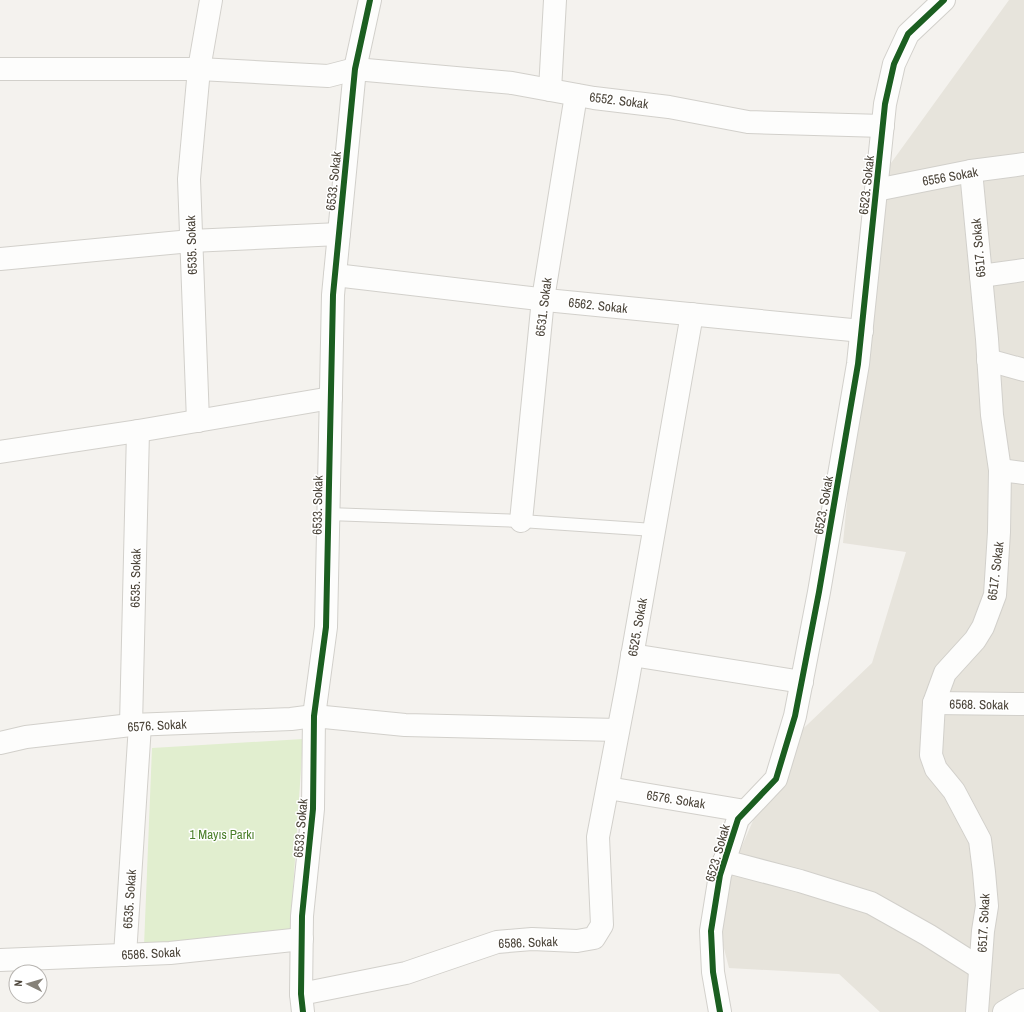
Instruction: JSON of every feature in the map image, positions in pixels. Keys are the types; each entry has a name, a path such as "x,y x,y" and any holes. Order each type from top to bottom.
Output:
{"street":[{"name":"6535. Sokak","path":"198,421 189,179 198,70 211,0"},
{"name":"6533. Sokak","path":"302,1003 302,916 313,809 314,716 326,627 333,295 355,69 370,0"},
{"path":"550,90 555,0"},
{"name":"6523. Sokak","path":"720,1012 713,972 711,931 720,875 738,819 776,779 795,716 819,592 857,372 885,104 894,64 908,34 944,0"},
{"name":"6552. Sokak","path":"0,69 198,70 328,76 355,69 512,83 576,95 669,107 748,122 883,126"},
{"name":"6531. Sokak","path":"521,521 543,299 576,95"},
{"name":"6556 Sokak","path":"876,190 972,171 1024,164"},
{"name":"6517. Sokak","path":"972,171 992,415 1000,470 999,532 994,595 983,627 975,640 945,673 934,703 931,755 936,769 954,791 980,840 987,906 983,931 977,1012"},
{"path":"0,259 191,241 339,234"},
{"path":"981,276 1024,270"},
{"name":"6562. Sokak","path":"335,276 543,299 862,331"},
{"name":"6525. Sokak","path":"594,938 602,925 598,837 632,655 692,314"},
{"path":"988,360 1024,370"},
{"path":"0,452 138,431 330,398"},
{"name":"6535. Sokak","path":"125,954 135,725 138,431"},
{"path":"1000,470 1024,473"},
{"path":"632,655 802,682"},
{"name":"6568. Sokak","path":"934,703 1024,704"},
{"name":"6576. Sokak","path":"0,743 26,737 135,725 291,719 314,716 405,726 618,730"},
{"name":"6576. Sokak","path":"608,788 745,811"},
{"path":"724,862 800,881 871,903 928,935 980,968"},
{"name":"6586. Sokak","path":"302,1003 406,973 497,942 532,939 577,941 594,938"},
{"name":"6586. Sokak","path":"0,960 170,953 302,939"},
{"path":"1004,1012 1024,1000"}],"lane":[{"path":"328,514 521,521 654,530"}],"shaded area":[{"path":"1009,0 1024,0 1024,1012 880,1012 839,974 729,968 714,910 786,745 872,663 906,552 843,543 878,181"}],"green space":[{"name":"1 Mayıs Parkı","path":"303,739 290,934 144,946 152,748"}],"cycle path":[{"path":"303,1012 301,994 302,916 313,809 314,716 326,627 333,295 355,69 370,0"},
{"path":"720,1012 713,972 711,931 720,875 738,819 776,779 795,716 819,592 858,364 885,104 894,64 908,34 944,0"}]}
